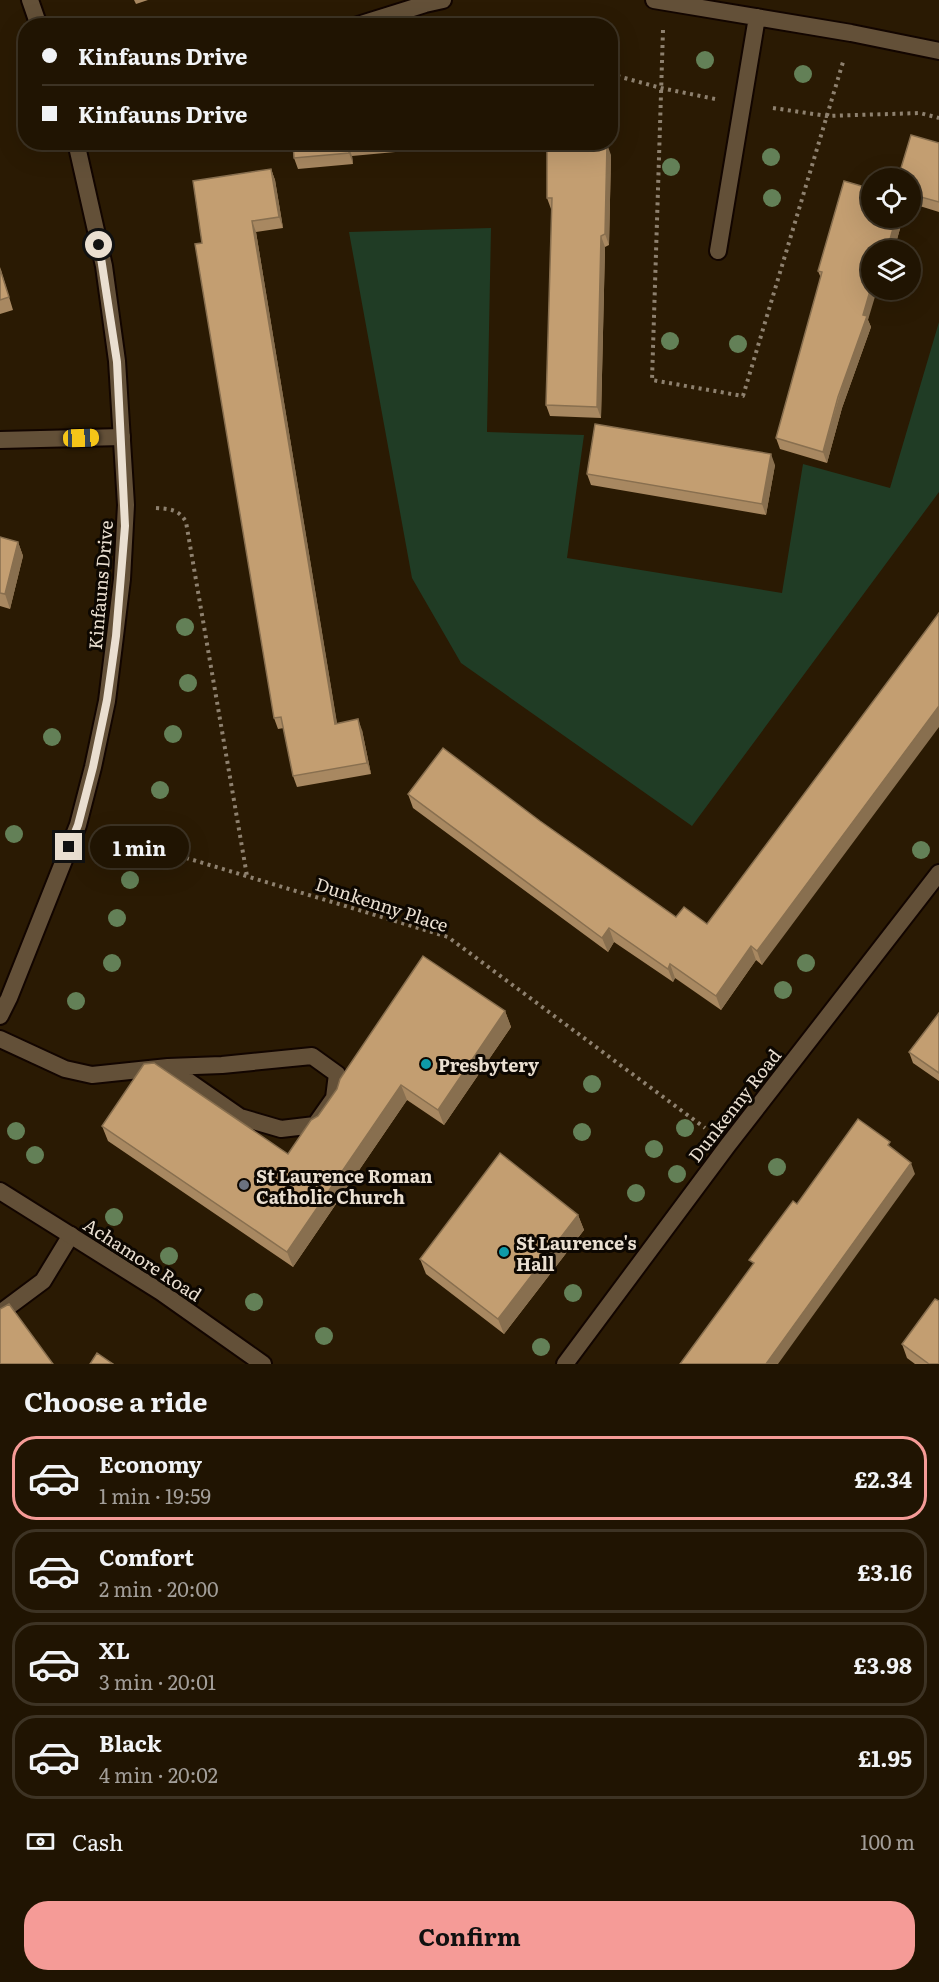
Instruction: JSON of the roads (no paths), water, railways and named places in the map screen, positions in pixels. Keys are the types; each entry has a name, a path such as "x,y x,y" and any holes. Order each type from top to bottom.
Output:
{"street":[{"path":"30,0 36,18"},
{"path":"380,18 443,0"},
{"path":"654,0 852,33 939,51"},
{"path":"718,251 757,17"},
{"name":"Kinfauns Drive","path":"0,1016 78,825 93,767 116,636 122,579 126,505 117,362 104,266 78,150"},
{"path":"0,440 122,436"},
{"name":"Dunkenny Road","path":"565,1364 728,1145 939,873"},
{"path":"0,1039 64,1069 92,1075 168,1068 222,1065 312,1056 337,1074 334,1098 315,1125 281,1129 240,1118 168,1068"},
{"name":"Achamore Road","path":"0,1191 161,1292 263,1364"},
{"path":"0,1313 43,1281 71,1235"}],"place":[{"name":"Presbytery","path":"426,1064"},
{"name":"St Laurence Roman Catholic Church","path":"244,1185"},
{"name":"St Laurence's Hall","path":"504,1252"}]}
